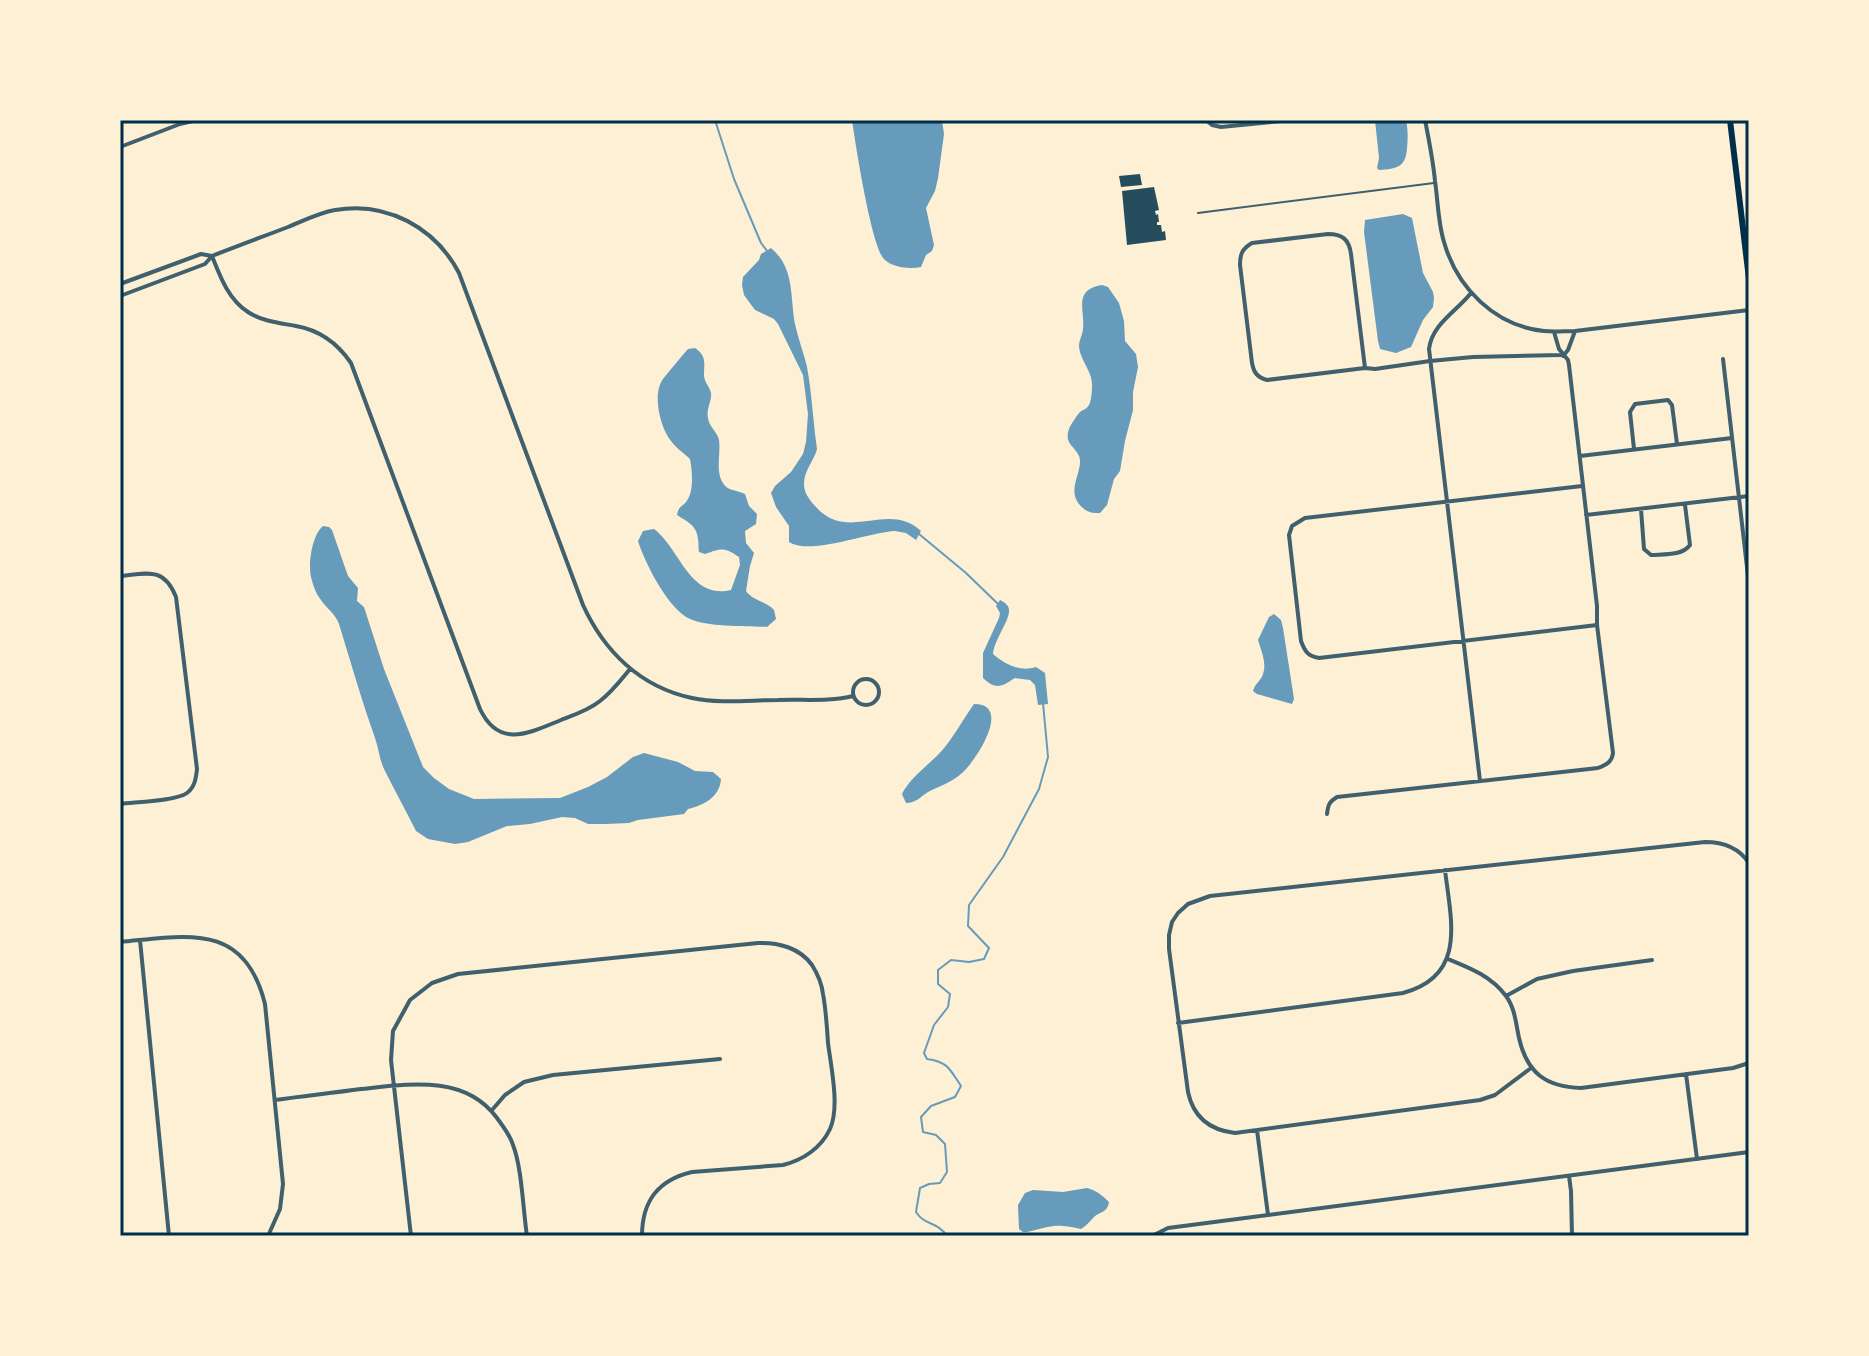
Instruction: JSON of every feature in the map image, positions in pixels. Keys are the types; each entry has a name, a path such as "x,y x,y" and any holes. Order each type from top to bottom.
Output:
{"main road":[{"path":"1730,120 1749,279"}],"street":[{"path":"120,147 180,122 197,120"},
{"path":"1206,120 1221,127 1291,120"},
{"path":"1425,120 1440,229 1454,270 1462,284 1485,306 1508,320 1522,327 1554,332 1749,310"},
{"path":"120,296 205,264 212,256 326,212 374,210 408,221 442,246 455,265 583,605 603,641 630,669 661,688 691,698 826,699 853,696"},
{"path":"1327,814 1327,806 1337,797 1598,768 1606,765 1613,753 1568,360 1558,354 1430,361 1267,380 1260,378 1252,363 1240,265 1244,248 1252,243 1328,234 1337,234 1346,239 1350,246 1365,368"},
{"path":"120,284 201,254 212,256"},
{"path":"212,256 227,290 249,313 320,334 336,345 351,363 480,709 492,727 510,735 521,735 578,713 598,703 630,669"},
{"path":"1471,293 1439,324 1431,338 1430,361 1480,781"},
{"path":"1563,356 1575,331"},
{"path":"1554,332 1563,356"},
{"path":"1723,359 1748,576"},
{"path":"1634,450 1630,412 1635,404 1668,400 1672,405 1677,444"},
{"path":"1580,456 1732,438"},
{"path":"1582,486 1305,518 1292,526 1289,535 1301,641 1311,657 1597,625"},
{"path":"1586,515 1749,496"},
{"path":"1641,509 1644,549 1651,555 1682,552 1690,545 1685,505"},
{"path":"120,576 159,575 171,584 176,597 197,769 195,784 188,793 120,804"},
{"path":"862,679 874,681 879,688 877,699 868,706 860,704 853,696 855,684 862,679"},
{"path":"1531,1068 1495,1095 1480,1100 1235,1133 1215,1129 1200,1118 1190,1102 1169,949 1172,922 1188,904 1210,896 1711,841 1738,851 1749,863"},
{"path":"1178,1023 1418,989 1436,977 1448,959 1452,931 1445,870"},
{"path":"120,942 202,937 238,953 252,967 265,1004 283,1184 280,1209 268,1236"},
{"path":"140,940 169,1236"},
{"path":"411,1236 393,1085 393,1031 410,1000 432,983 458,974 758,943 772,942 794,950 814,967 823,991 834,1101 831,1127 817,1148 796,1162 678,1175 655,1192 647,1205 642,1236"},
{"path":"1448,959 1486,976 1506,996 1513,1009 1523,1053 1531,1068 1554,1084 1581,1088 1733,1068 1749,1063"},
{"path":"1506,996 1537,979 1652,960"},
{"path":"492,1110 505,1095 524,1082 553,1075 720,1059"},
{"path":"1686,1074 1697,1159"},
{"path":"274,1100 432,1083 474,1096 492,1110 514,1145 527,1236"},
{"path":"1257,1130 1268,1215"},
{"path":"1152,1236 1168,1228 1749,1152"},
{"path":"1569,1176 1572,1236"}],"lane":[{"path":"1198,213 1436,183"}],"water":[{"path":"852,120 942,120 944,134 938,178 926,208 934,245 921,267 893,265 880,252 865,194"},
{"path":"1375,120 1406,120 1408,137 1405,159 1396,168 1377,168 1379,158"},
{"path":"1403,214 1412,218 1423,273 1434,298 1433,307 1423,320 1411,347 1396,353 1380,349 1364,232 1365,220"},
{"path":"771,248 788,274 795,324 809,377 817,449 804,479 806,493 828,517 841,522 895,519 921,531 916,540 906,533 895,531 825,545 799,546 789,542 789,526 771,493 803,454 808,414 803,375 778,324 755,310 744,295 742,285 743,277 761,254"},
{"path":"1102,285 1108,287 1119,303 1125,341 1136,354 1138,367 1133,410 1120,471 1114,479 1107,505 1098,513 1089,512 1077,502 1075,488 1080,462 1068,434 1080,412 1089,405 1092,394 1091,378 1079,349 1083,329 1082,301 1087,291"},
{"path":"695,348 703,357 704,378 711,393 708,415 719,440 721,478 727,488 745,494 749,506 757,514 756,524 745,531 746,543 754,553 746,591 774,610 776,619 767,627 706,623 682,614 658,584 638,541 643,531 654,529 695,580 717,591 731,590 740,565 739,557 723,550 705,554 699,552 696,530 677,515 690,495 691,463 667,435 659,410 658,393 663,379 688,349"},
{"path":"323,526 332,530 348,576 358,588 357,601 364,607 384,669 423,767 449,789 474,799 560,798 607,777 633,757 644,753 678,762 695,771 713,772 721,779 718,790 710,799 684,814 629,823 588,824 575,818 562,817 507,826 455,844 428,839 416,831 382,764 339,624 319,598 313,583 310,571 312,550"},
{"path":"1000,600 1008,607 1009,614 993,654 1013,666 1024,669 1036,667 1045,673 1048,704 1038,705 1035,685 1030,680 1015,678 996,686 983,678 983,653 999,618 996,606"},
{"path":"1274,614 1281,620 1283,628 1294,699 1292,704 1253,691 1264,670 1258,640 1269,617"},
{"path":"974,704 985,706 991,713 988,734 975,757 954,779 906,803 902,794 906,788 945,747"},
{"path":"1087,1188 1109,1202 1105,1210 1081,1229 1059,1226 1023,1232 1019,1229 1018,1205 1025,1193"}],"building":[{"path":"1140,174 1142,185 1121,187 1119,176"},
{"path":"1154,187 1159,210 1155,211 1158,214 1157,225 1161,225 1162,232 1165,231 1166,240 1127,245 1122,191"}],"waterway":[{"path":"715,120 734,179 761,243 768,252"},
{"path":"919,534 998,604"},
{"path":"947,1236 916,1212 920,1188 940,1183 947,1172 945,1144 936,1135 923,1132 921,1117 931,1106 955,1097 961,1086 947,1067 927,1059 924,1053 934,1025 948,1007 950,994 938,984 938,970 951,960 969,962 984,959 989,948 968,926 969,905 1003,857 1039,789 1048,757 1043,703"}]}
